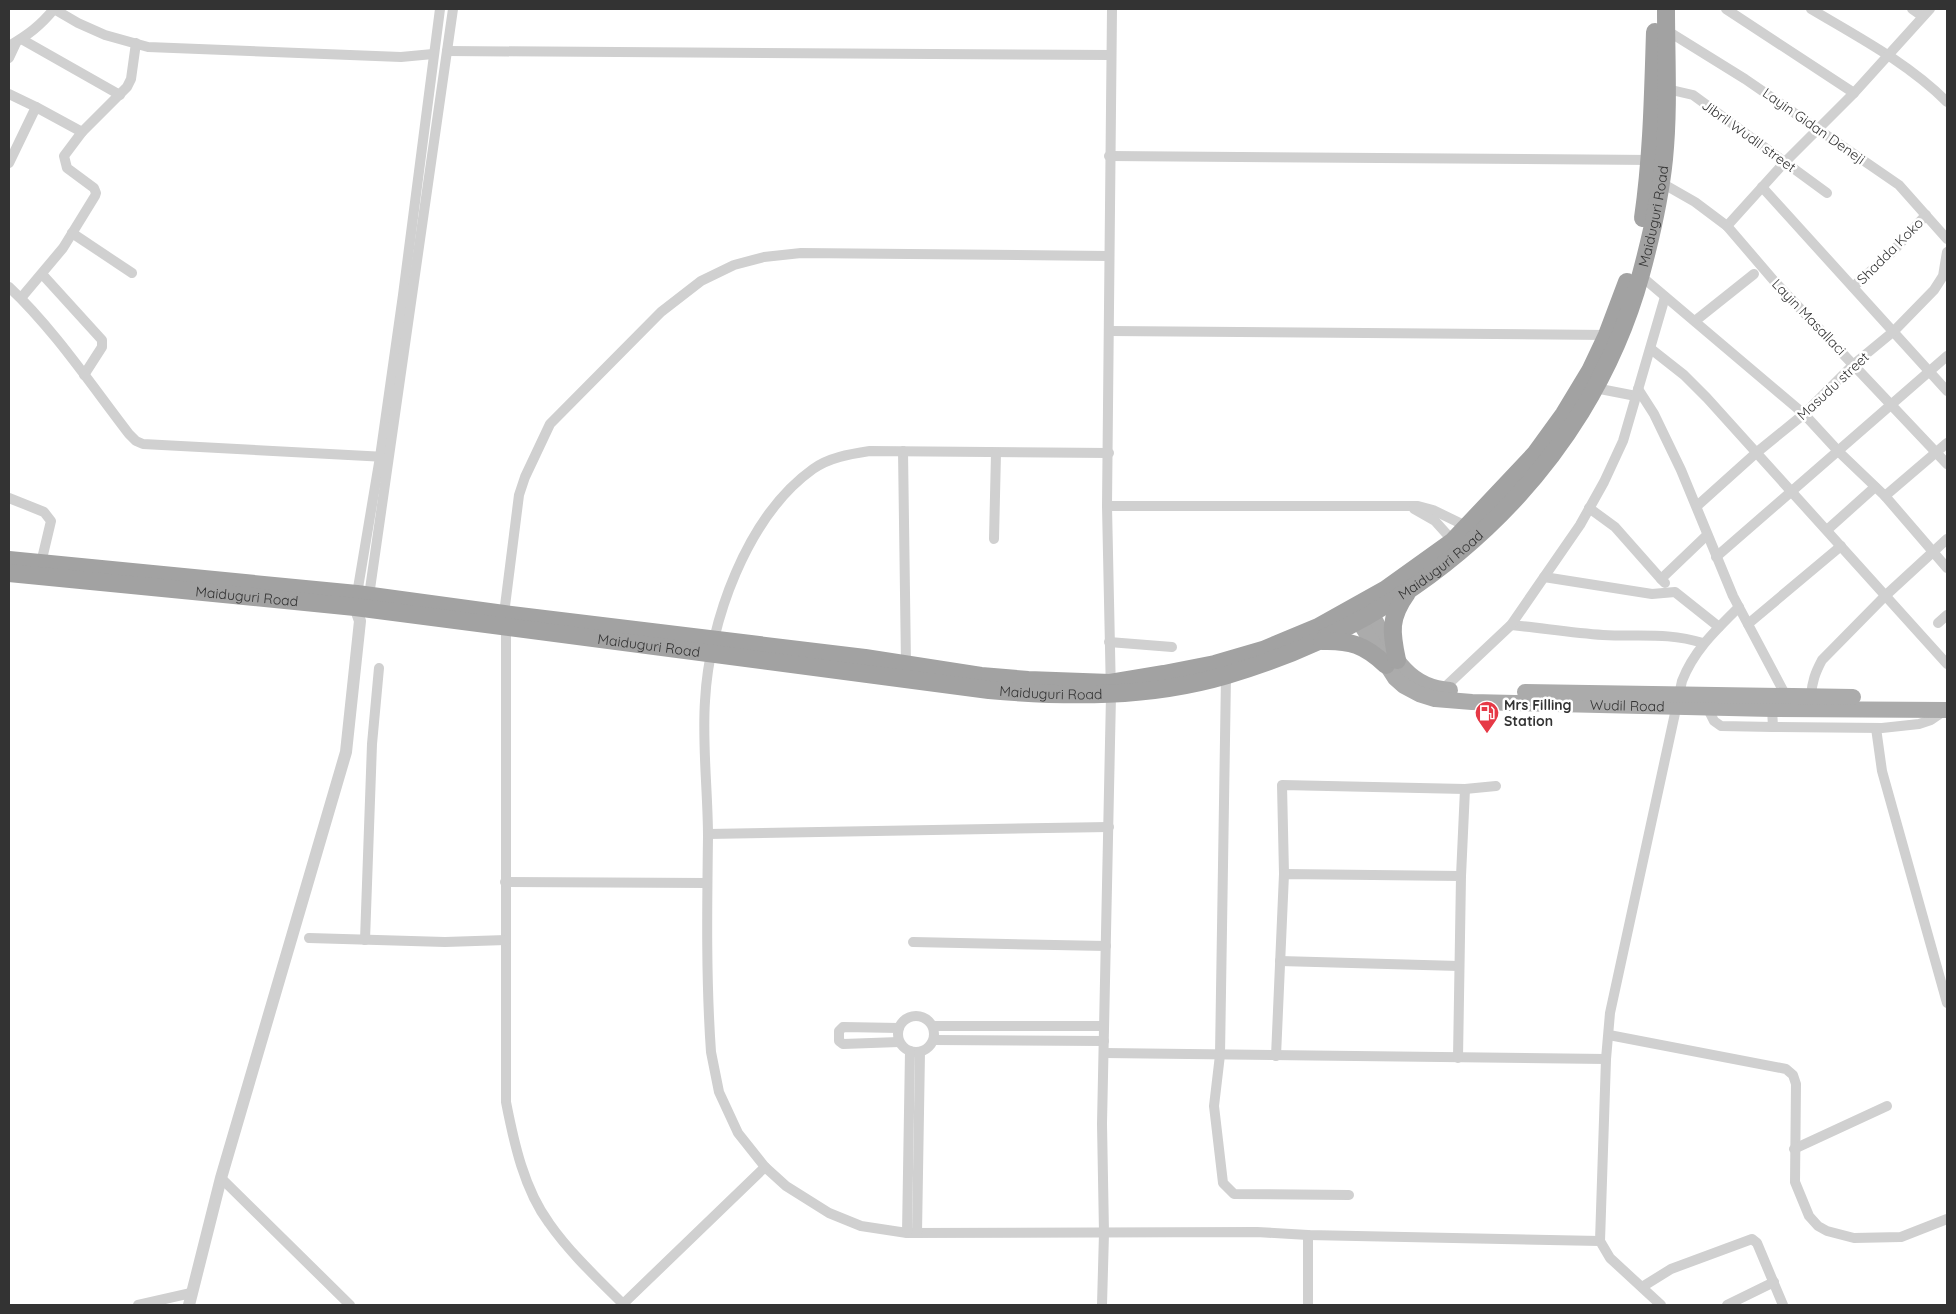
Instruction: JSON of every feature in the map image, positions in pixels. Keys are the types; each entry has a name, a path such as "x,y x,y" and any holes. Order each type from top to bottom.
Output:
{"highway":[{"name":"Maiduguri Road","path":"9,560 362,605 712,646 906,664 990,677 1110,689 1215,664 1264,650 1362,611 1410,589 1461,551 1493,523 1526,487 1555,450 1595,388 1625,325 1641,276 1654,224 1660,182 1653,122 1655,9"},
{"name":"Maiduguri Road","path":"712,646 989,690 1036,694 1194,683 1226,676 1278,658 1314,642 1362,611 1453,541 1468,527 1535,454 1564,414 1590,371 1607,335 1627,282 1657,160 1667,89 1666,9"},
{"name":"Maiduguri Road","path":"9,573 362,605"},
{"path":"1314,642 1345,641 1363,647 1391,663 1392,620 1396,609 1410,589"}],"main road":[{"name":"Wudil Road","path":"1362,611 1391,663 1395,678 1404,686 1419,694 1435,699 1473,696 1677,701 1811,696 1946,707"},
{"name":"Wudil Road","path":"1391,663 1421,682 1473,696"},
{"name":"Wudil Road","path":"1677,701 1708,707 1772,709 1946,707"}],"street":[{"path":"9,58 16,43 43,22 54,9 78,23 105,35 148,46 401,57 433,54"},
{"path":"384,457 440,9"},
{"path":"176,1305 187,1298 346,752 362,605 453,9"},
{"path":"1102,1305 1104,1233 1102,1124 1109,827 1110,689 1107,506 1109,453 1109,156 1112,9"},
{"path":"1726,9 1854,93"},
{"path":"1811,9 1888,54 1931,86 1947,102"},
{"path":"1912,9 1926,12"},
{"path":"1727,226 1784,163 1854,93 1926,12"},
{"name":"Layin Gidan Deneji","path":"1666,30 1745,79 1900,185 1947,239"},
{"path":"16,43 120,95"},
{"path":"21,298 55,259 96,193 94,188 67,168 64,156 101,111 120,95 131,79 136,44"},
{"path":"447,51 1112,56"},
{"name":"Jibril Wudil street","path":"1667,89 1693,95 1827,193"},
{"path":"9,94 82,132"},
{"path":"9,163 36,107"},
{"path":"1109,156 1657,160"},
{"name":"Layin Masallaci","path":"1660,182 1700,205 1727,226 1775,282 1947,464"},
{"path":"1762,187 1947,390"},
{"name":"Shadda Koko","path":"1853,287 1893,251 1926,215"},
{"path":"72,233 132,273"},
{"name":"Masudu street","path":"1697,506 1756,453 1804,414 1854,364 1894,331 1946,276 1947,252"},
{"path":"765,1167 623,1305 583,1264 548,1222 525,1178 512,1134 506,1102 505,882 505,621 519,495 524,477 550,424 662,312 701,281 734,265 764,257 801,253 1109,256"},
{"path":"42,274 102,340 102,348 84,375"},
{"path":"1694,321 1754,274"},
{"path":"1641,276 1804,414 1838,452 1885,496 1947,568"},
{"path":"9,287 21,298 136,441 143,444 384,457"},
{"path":"1443,689 1511,626 1589,508 1604,482 1623,441 1665,296"},
{"path":"1109,330 1607,335"},
{"path":"1651,349 1684,375 1707,398 1947,664"},
{"path":"1716,557 1947,356"},
{"path":"1595,388 1637,393 1654,414 1697,506 1716,557 1739,607 1786,696"},
{"path":"1885,496 1947,443"},
{"path":"1109,453 870,451 844,455 814,468 780,498 748,547 732,583 712,646 705,702 711,1052 719,1092 738,1133 765,1167 786,1186 829,1213 861,1226 912,1233 1257,1232 1308,1235 1600,1241"},
{"path":"903,451 906,664"},
{"path":"994,539 996,453"},
{"path":"1826,530 1875,487"},
{"path":"9,498 44,512 51,521 41,563"},
{"path":"1107,506 1418,506 1433,510 1468,527"},
{"path":"1409,506 1435,521 1453,541"},
{"path":"1589,508 1615,527 1672,592"},
{"path":"1662,579 1707,535"},
{"path":"1811,696 1815,673 1822,660 1885,596 1947,539"},
{"path":"1748,624 1840,546"},
{"path":"1544,577 1652,594 1678,593 1719,627"},
{"path":"1661,1305 1610,1258 1600,1241 1606,1059 1614,989 1677,701 1686,669 1703,644 1739,607"},
{"path":"1938,624 1947,615"},
{"path":"1511,626 1604,635 1667,635 1703,644"},
{"path":"1109,642 1172,647"},
{"path":"365,940 372,744 379,668"},
{"path":"1226,676 1220,1055 1214,1106 1223,1183 1234,1194 1349,1195"},
{"path":"1708,707 1714,721 1721,726 1876,728 1919,724 1931,720 1946,707"},
{"path":"1772,709 1772,727"},
{"path":"1849,709 1849,727"},
{"path":"1876,728 1882,771 1947,1003"},
{"path":"1276,1056 1284,874 1282,785 1465,789 1496,786"},
{"path":"1458,1058 1460,876 1465,789"},
{"path":"708,834 1109,827"},
{"path":"1284,874 1460,876"},
{"path":"505,882 707,883"},
{"path":"309,938 445,942 506,940"},
{"path":"914,942 1106,946"},
{"path":"1280,961 1459,966"},
{"path":"899,1028 843,1027 839,1031 839,1041 843,1044 899,1042 915,1052 928,1048 934,1040 933,1026 927,1018 917,1015 908,1017 899,1028 899,1042"},
{"path":"933,1026 1104,1026"},
{"path":"990,1026 990,1039"},
{"path":"1609,1035 1786,1069 1793,1075 1796,1084 1795,1182 1809,1216 1818,1226 1827,1231 1854,1238 1901,1237 1947,1219"},
{"path":"934,1040 1104,1040"},
{"path":"912,1233 915,1052"},
{"path":"1104,1053 1606,1059"},
{"path":"1794,1149 1887,1106"},
{"path":"221,1178 350,1305"},
{"path":"1308,1235 1308,1305"},
{"path":"1642,1287 1671,1269 1752,1239 1757,1243 1783,1305"},
{"path":"1727,1305 1774,1282"},
{"path":"138,1305 187,1298"}],"place":[{"name":"Mrs Filling Station","path":"1487,734"}]}
